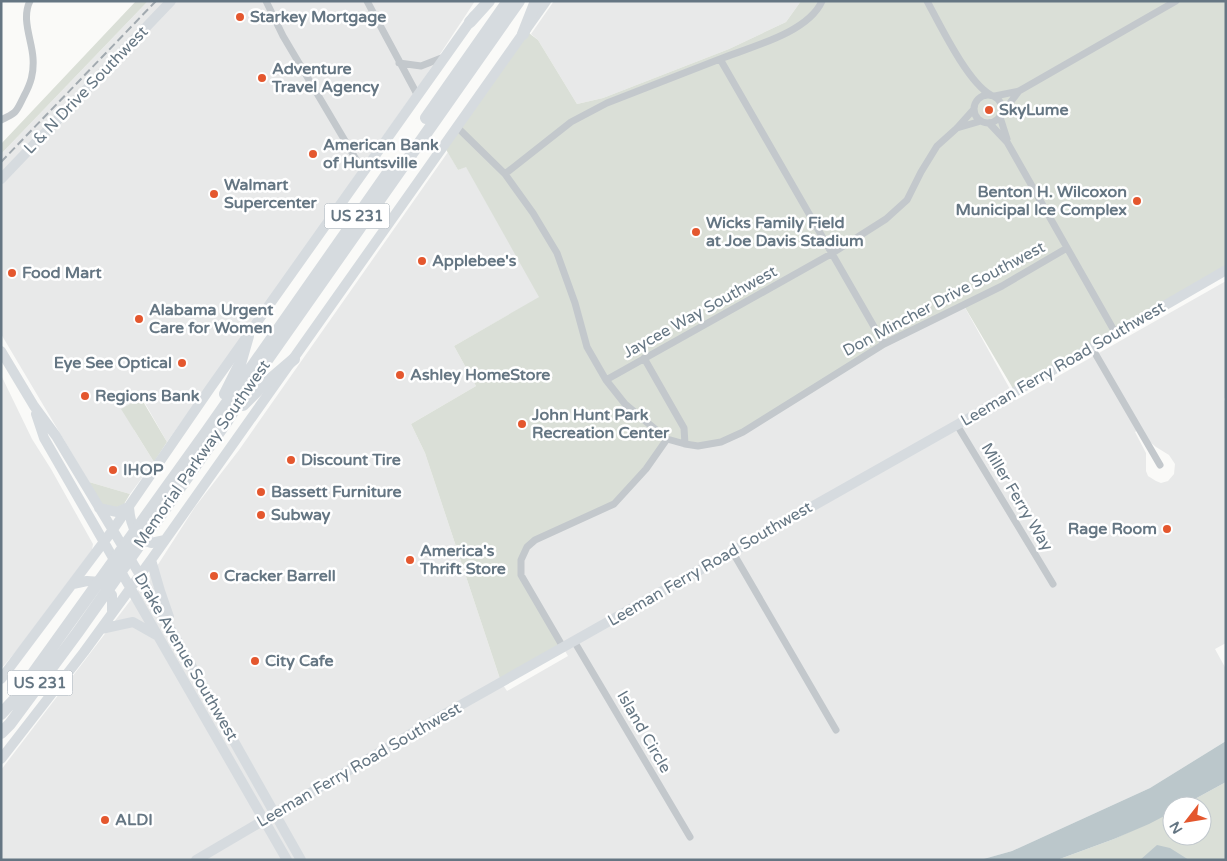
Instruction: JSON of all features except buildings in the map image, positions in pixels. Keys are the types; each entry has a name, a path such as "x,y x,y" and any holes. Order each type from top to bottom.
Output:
{"highway":[{"path":"470,22 489,1"},
{"name":"Memorial Parkway Southwest","path":"72,630 207,431 508,1"},
{"name":"Memorial Parkway Southwest","path":"1,739 4,723 14,700 72,630 227,421 253,380 519,1"},
{"path":"523,34 536,1"},
{"path":"207,431 240,364 248,336"},
{"path":"227,421 258,389 294,359"},
{"path":"1,702 72,630"}],"street":[{"path":"1,120 15,113 32,81 33,57 27,31 27,6 30,1"},
{"name":"L & N Drive Southwest","path":"1,179 171,1"},
{"path":"266,1 283,36 357,161 365,171"},
{"path":"367,1 418,96"},
{"path":"1,679 112,531 485,1"},
{"path":"1,759 151,560 546,1"},
{"path":"505,174 570,122 607,103 780,36 801,25 819,8 822,1"},
{"path":"927,1 972,78 984,91 1002,104 1001,115 1007,142"},
{"path":"977,100 981,97 1019,91 1176,1"},
{"path":"399,63 420,66 445,57"},
{"path":"720,59 884,344"},
{"path":"972,78 977,100 974,109 975,114 981,121 989,124 1007,142 1116,334"},
{"path":"989,124 994,123 1019,91"},
{"name":"Jaycee Way Southwest","path":"606,380 831,254 886,219 907,200 937,146 974,109"},
{"name":"Jaycee Way Southwest","path":"957,128 981,121"},
{"name":"Don Mincher Drive Southwest","path":"457,127 505,174 533,213 557,253 575,303 587,347 606,380 625,404 668,439 685,444 698,446 721,442 743,432 884,344 1002,286 1067,248"},
{"name":"Leeman Ferry Road Southwest","path":"196,860 563,647 957,425 1226,270"},
{"path":"1092,348 1160,465"},
{"name":"Drake Avenue Southwest","path":"1,351 140,575 301,860"},
{"path":"644,358 684,428 685,444"},
{"name":"Drake Avenue Southwest","path":"34,406 46,442 287,860"},
{"name":"Miller Ferry Way","path":"957,425 1053,584"},
{"path":"563,647 521,575 521,560 526,547 535,540 614,504 646,469 668,439"},
{"path":"46,442 57,441 61,445"},
{"path":"129,507 130,520 141,538 151,543 165,540"},
{"path":"99,508 117,512 129,507"},
{"path":"732,551 836,730"},
{"path":"151,560 160,591 182,650"},
{"path":"73,584 87,581 101,582 112,595 112,612"},
{"path":"101,628 134,622 158,636"},
{"name":"Island Circle","path":"574,641 690,837"},
{"path":"212,729 224,723"},
{"path":"226,752 237,745"}],"shaded area":[{"path":"136,1 148,1 1,154 1,144"},
{"path":"148,1 475,1 421,83 317,232 167,442 142,398 134,430 154,462 130,494 89,482 1,334 1,154"},
{"path":"554,1 801,1 786,22 729,49 603,98 577,104 538,40 531,34"},
{"path":"801,1 1226,1 1226,271 1015,392 963,304 884,344 743,432 698,446 667,439 614,504 527,547 521,575 563,647 501,682 425,453 411,424 476,386 454,346 539,297 466,167 458,170 444,146 525,30 538,40 577,104 603,98 729,49 786,22"},
{"path":"448,152 458,170 466,166 540,297 454,346 476,386 411,424 425,453 501,682 507,691 568,656 521,575 527,547 667,439 884,344 963,304 1016,400 1226,281 1226,397 1224,399 1226,403 1226,643 1215,649 1226,669 1226,741 1150,788 1012,851 980,860 1,860 1,770 159,563 195,507 239,450","holes":["1142,428 1150,442 1169,455 1175,464 1174,474 1168,481 1161,483 1148,476 1146,471 1146,453 1135,432"]},
{"path":"1,375 32,439 93,544 92,550 44,618 1,669"},
{"path":"141,398 167,442 154,462 121,409"},
{"path":"89,482 130,494 124,504 113,509 102,504"},
{"path":"1226,741 1226,782 1200,796 1162,796 1162,817 1149,824 1057,860 980,860 1012,851 1150,788"},
{"path":"1226,782 1226,860 1057,860 1114,839 1162,817 1162,846 1212,846 1212,796 1200,796"},
{"path":"1157,845 1170,848 1189,860 1140,860"}],"railway":[{"path":"1,162 156,1"}],"place":[{"name":"Starkey Mortgage","path":"240,17"},
{"name":"Adventure Travel Agency","path":"262,78"},
{"name":"SkyLume","path":"989,110"},
{"name":"American Bank of Huntsville","path":"313,154"},
{"name":"Walmart Supercenter","path":"214,194"},
{"name":"Benton H. Wilcoxon Municipal Ice Complex","path":"1137,201"},
{"name":"Wicks Family Field at Joe Davis Stadium","path":"696,232"},
{"name":"Applebee's","path":"422,261"},
{"name":"Food Mart","path":"12,273"},
{"name":"Alabama Urgent Care for Women","path":"139,319"},
{"name":"Eye See Optical","path":"182,363"},
{"name":"Ashley HomeStore","path":"400,375"},
{"name":"Regions Bank","path":"85,396"},
{"name":"John Hunt Park Recreation Center","path":"522,424"},
{"name":"Discount Tire","path":"291,460"},
{"name":"IHOP","path":"113,470"},
{"name":"Bassett Furniture","path":"261,492"},
{"name":"Subway","path":"261,515"},
{"name":"Rage Room","path":"1167,529"},
{"name":"America's Thrift Store","path":"410,560"},
{"name":"Cracker Barrell","path":"214,576"},
{"name":"City Cafe","path":"255,661"},
{"name":"ALDI","path":"105,820"}]}
